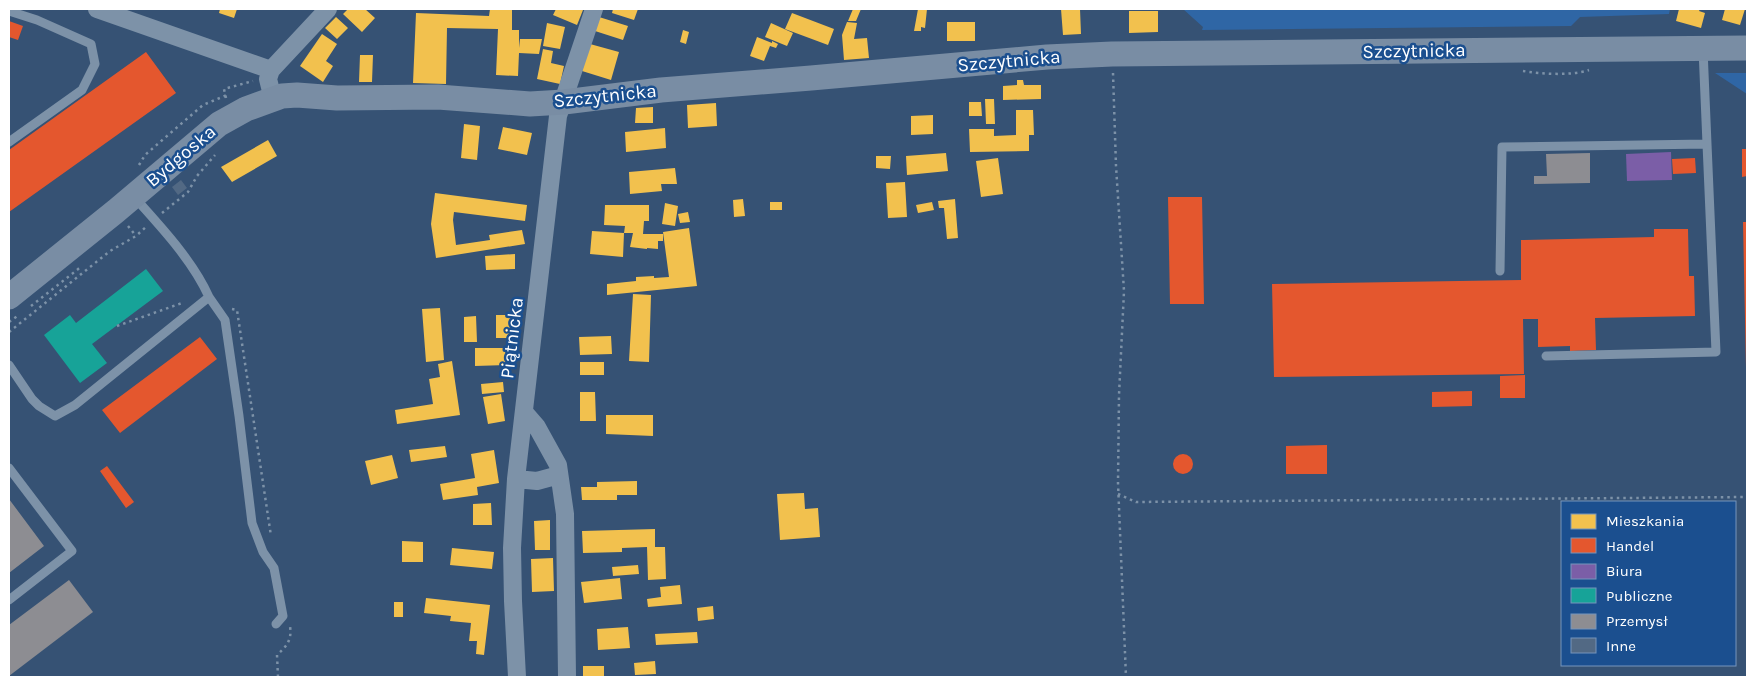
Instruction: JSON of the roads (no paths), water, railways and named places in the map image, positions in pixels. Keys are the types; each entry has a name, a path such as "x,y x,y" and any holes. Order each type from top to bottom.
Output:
{"street":[{"path":"98,9 271,70"},
{"path":"273,99 268,79 271,70 328,9"},
{"name":"Piątnicka","path":"517,677 512,600 512,548 516,479 558,116 594,9"},
{"name":"Szczytnicka","path":"273,99 296,95 337,98 438,97 530,104 564,102 660,90 1047,57 1112,54 1747,48"},
{"name":"Bydgoska","path":"9,297 73,247 219,124 239,112 273,99"},
{"path":"524,412 538,428 558,465 566,514 567,677"},
{"path":"516,479 537,482 559,475"}],"lane":[{"path":"9,11 37,20 91,44 95,64 82,90 9,142"},
{"path":"1546,356 1716,352 1702,48"},
{"path":"1500,271 1502,147 1707,144"},
{"path":"134,196 196,272 224,320 239,416 252,523 263,552 274,568 283,616 276,624"},
{"path":"9,365 32,399 55,416 75,405 210,297"},
{"path":"9,468 72,551 9,600"}]}
